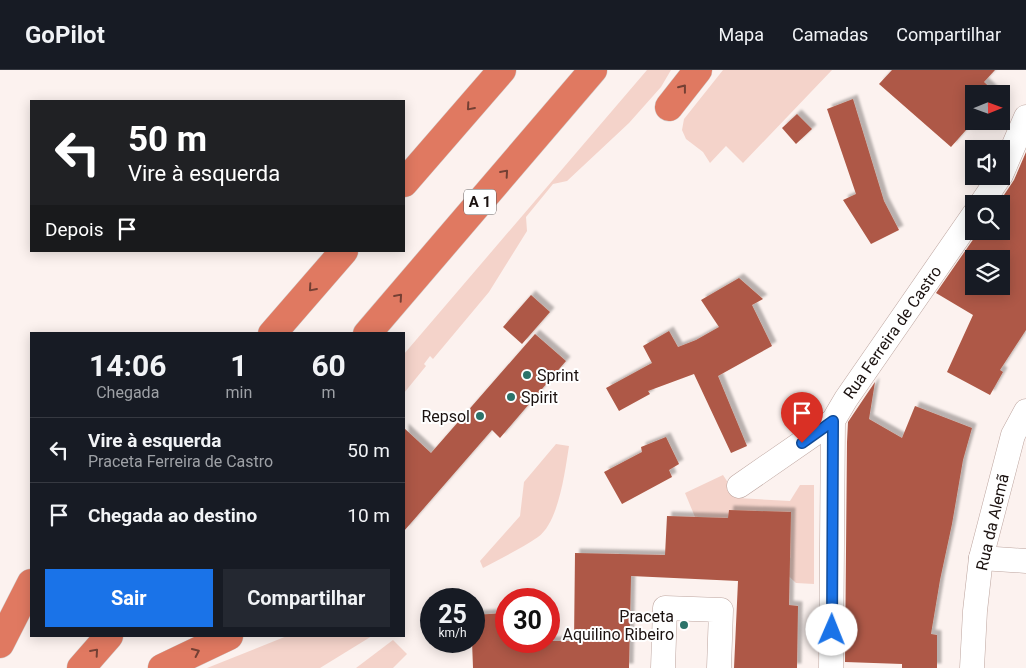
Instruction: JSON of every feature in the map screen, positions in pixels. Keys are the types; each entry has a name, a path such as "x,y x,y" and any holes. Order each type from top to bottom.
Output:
{"highway":[{"path":"405,182 502,70"},
{"name":"A 1","path":"369,332 593,70"},
{"path":"669,107 698,70"},
{"path":"274,332 343,252"},
{"path":"0,645 30,585"},
{"path":"0,645 30,612"},
{"path":"82,668 108,637"},
{"path":"162,668 227,637"}],"street":[{"path":"1010,154 1026,116"},
{"name":"Rua Ferreira de Castro","path":"833,421 846,399 965,227"},
{"name":"Rua da Alemã","path":"972,668 975,611 981,558 1013,435 1026,411"},
{"path":"739,486 833,421"},
{"path":"831,668 833,421"},
{"path":"981,558 1026,561"},
{"path":"663,668 665,608 721,610 719,668"}],"shaded area":[{"path":"647,70 671,70 661,87 629,123 567,181 553,184 526,217 527,231 489,292 433,359 430,356 424,364 426,366 405,392 405,353"},
{"path":"723,70 832,70 743,163 726,146 710,163 703,152 686,139 682,130 684,119"},
{"path":"556,444 569,446 560,495 551,520 538,537 483,568 480,561 520,516 524,482"},
{"path":"723,475 738,498 790,501 800,485 814,485 814,584 796,583 728,518 695,517 685,493"},
{"path":"284,637 370,637 320,668 207,668"},
{"path":"393,640 407,654 393,668 356,668"}],"building":[{"path":"892,70 995,70 984,82 987,85 965,85 966,130 951,147 879,84"},
{"path":"853,99 884,201 899,230 871,244 843,200 856,194 827,109"},
{"path":"797,114 812,129 796,144 782,128"},
{"path":"1026,152 1026,330 1000,370 1003,372 990,395 947,372 973,315 936,293 965,251 965,295 1010,295 1010,250 966,250 973,240 1010,240 1010,195 1004,195 1014,180"},
{"path":"739,278 763,299 752,305 772,346 718,376 747,446 731,453 694,374 648,391 650,394 619,411 606,388 652,363 643,346 669,331 678,347 696,340 719,327 701,300"},
{"path":"531,295 550,312 522,344 503,327"},
{"path":"535,334 566,361 500,438 492,430 405,530 405,429 431,453"},
{"path":"875,382 869,419 902,438 915,406 972,428 963,460 931,634 937,635 937,668 902,668 902,664 845,662 848,422"},
{"path":"666,437 679,464 669,470 672,477 622,504 604,472 642,452 641,447"},
{"path":"729,510 791,512 789,605 798,606 797,668 734,668 738,581 631,576 629,668 473,668 472,653 485,653 485,614 495,614 495,653 560,653 560,641 574,641 575,553 665,555 667,516 728,518"}],"place":[{"name":"Sprint","path":"527,375"},
{"name":"Spirit","path":"511,397"},
{"name":"Repsol","path":"480,416"},
{"name":"Praceta Aquilino Ribeiro","path":"684,625"}],"route":[{"path":"802,443 833,421 832,630"}]}
